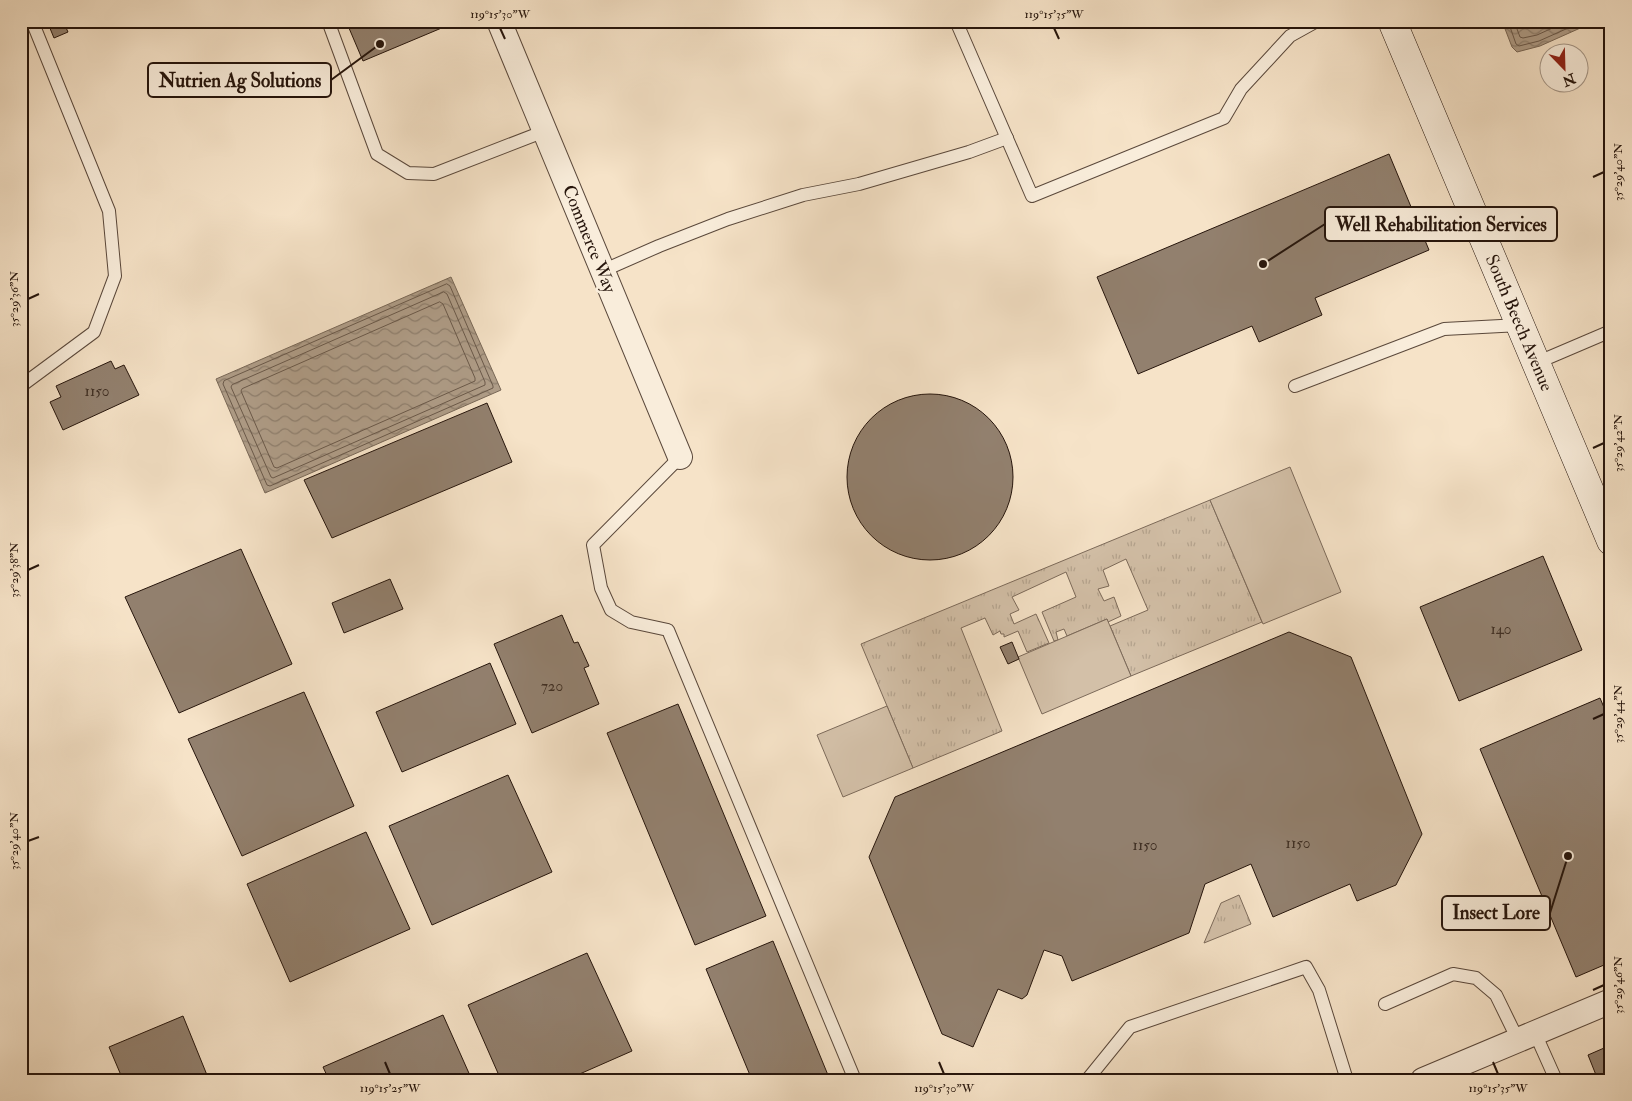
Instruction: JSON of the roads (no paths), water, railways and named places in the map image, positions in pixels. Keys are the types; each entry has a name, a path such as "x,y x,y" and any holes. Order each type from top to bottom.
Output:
{"main road":[{"name":"South Beech Avenue","path":"1392,21 1611,541"}],"street":[{"name":"Commerce Way","path":"499,21 680,456"},
{"path":"1423,1080 1611,1001"}],"lane":[{"path":"21,386 94,332 115,276 110,211 32,21"},
{"path":"328,21 377,154 408,173 434,174 545,131"},
{"path":"956,21 1032,196 1224,118 1242,89 1290,36 1317,21"},
{"path":"602,271 728,219 803,195 859,184 969,152 1007,138"},
{"path":"1295,386 1444,329 1520,325"},
{"path":"1536,363 1611,330"},
{"path":"680,456 593,545 601,588 611,610 631,622 668,630 855,1080"},
{"path":"1086,1080 1130,1027 1306,967 1319,990 1347,1080"},
{"path":"1385,1004 1453,974 1476,978 1496,995 1556,1080"}],"water":[{"path":"1502,21 1596,21 1549,42 1540,42 1540,46 1517,52 1512,47"},
{"path":"451,277 501,390 265,493 216,379"}],"place":[{"name":"Nutrien Ag Solutions","path":"380,44"},
{"name":"Well Rehabilitation Services","path":"1263,264"},
{"name":"Insect Lore","path":"1568,856"}]}
